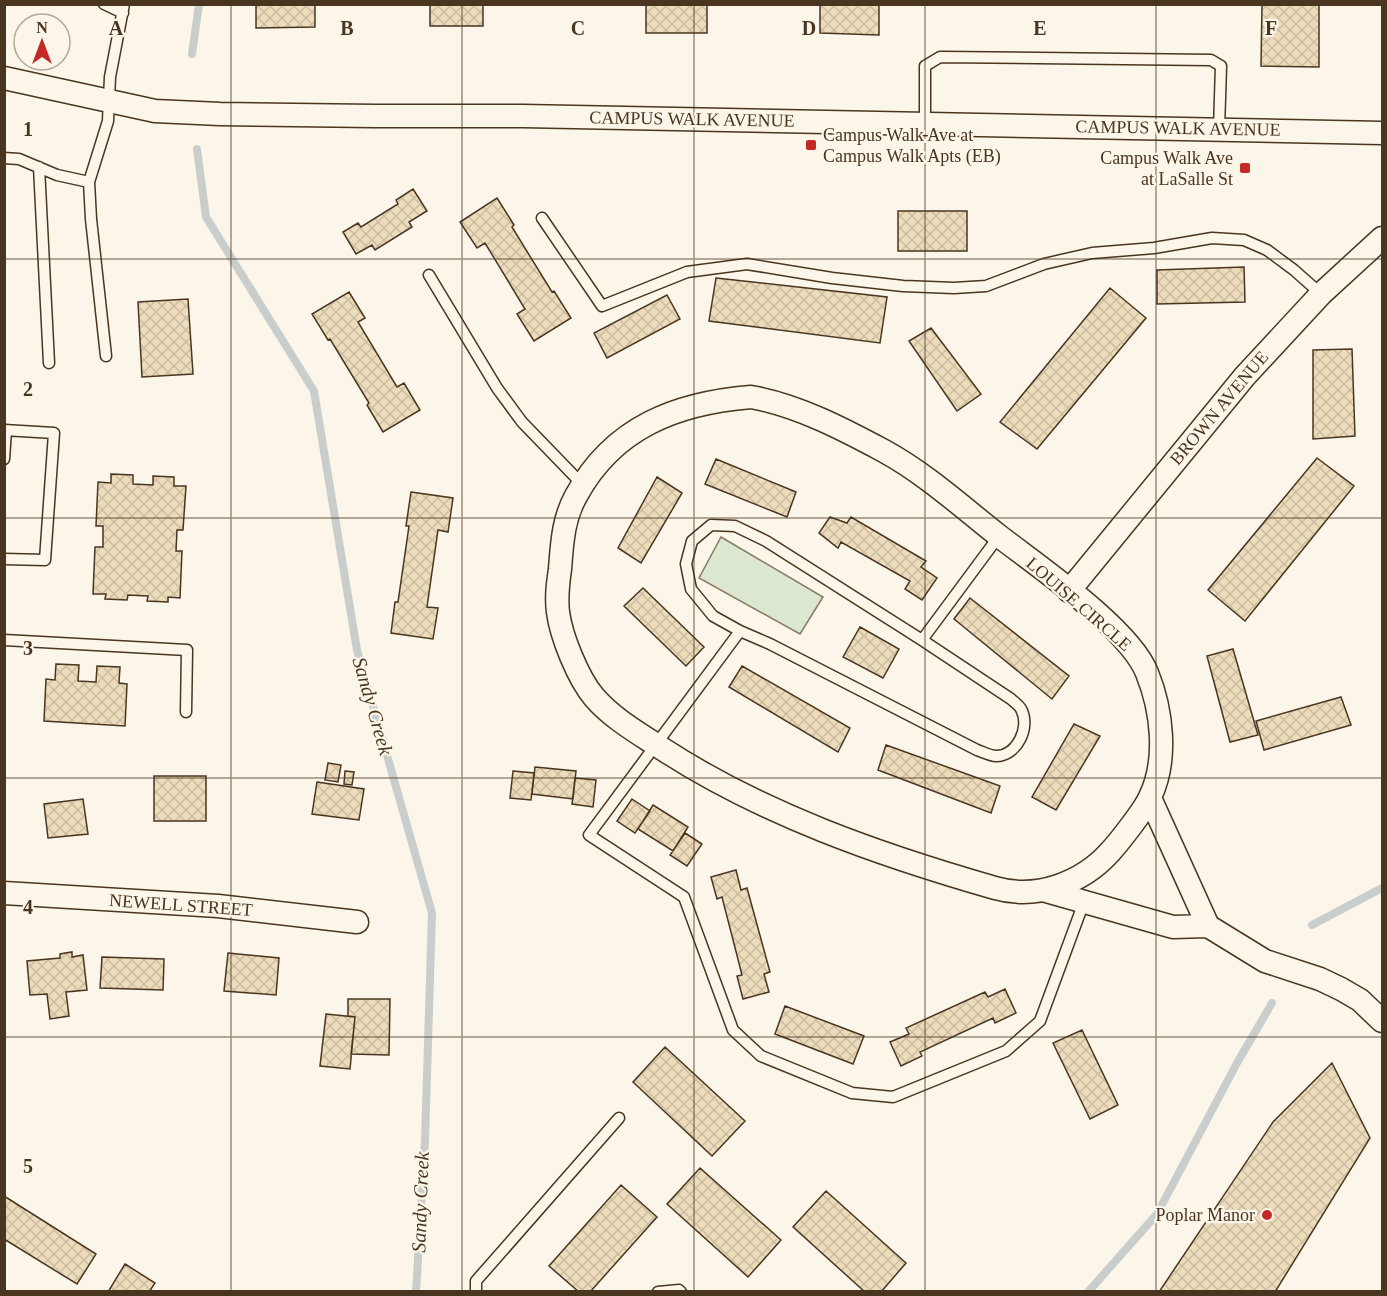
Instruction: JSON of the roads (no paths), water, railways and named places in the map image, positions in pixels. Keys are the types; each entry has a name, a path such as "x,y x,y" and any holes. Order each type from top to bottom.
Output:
{"street":[{"name":"CAMPUS WALK AVENUE","path":"4,78 155,111 220,114 534,116 1383,133"},
{"name":"BROWN AVENUE","path":"1069,591 1245,376 1322,294 1383,238"},
{"name":"LOUISE CIRCLE","path":"751,397 773,400 823,421 887,453 927,479 999,536 1069,591 1134,651 1147,672 1161,726 1160,764 1150,798 1110,852 1091,869 1077,878 1046,891 1026,893 1002,890 906,861 853,842 698,772 612,714 593,696 582,678 560,622 557,595 564,528 568,509 582,484 617,444 642,425 666,413 725,399 751,397"},
{"path":"1150,798 1208,926"},
{"path":"1046,891 1173,927 1208,926 1265,961 1320,979 1341,989 1360,1000 1383,1021"},
{"name":"NEWELL STREET","path":"4,893 218,906 357,922"}],"lane":[{"path":"104,4 124,9 110,77 108,121 89,182 106,356"},
{"path":"925,123 925,66 940,57 1211,60 1221,66 1219,129"},
{"path":"4,158 19,159 57,175 89,182"},
{"path":"39,167 49,363"},
{"path":"542,218 602,306 687,272 747,264 891,285 954,288 986,286 1044,264 1092,253 1154,248 1212,238 1244,240 1268,250 1322,294"},
{"path":"429,275 497,388 522,422 582,484"},
{"path":"4,459 5,430 54,433 45,560 4,559"},
{"path":"711,525 735,526 766,541 922,640 1011,699 1021,709 1024,723 1022,738 1008,753 995,756 978,750 740,632 713,616 691,590 686,564 692,541 711,525"},
{"path":"922,640 999,536"},
{"path":"740,632 589,835 684,897 733,1030 761,1056 852,1094 893,1097 1006,1051 1040,1021 1084,902"},
{"path":"4,640 187,650 186,712"},
{"path":"476,1292 476,1281 619,1118"},
{"path":"657,1292 679,1290 681,1292"}],"waterway":[{"name":"Sandy Creek","path":"192,54 199,4"},
{"name":"Sandy Creek","path":"197,149 206,217 314,391 357,650 432,913 425,1140 416,1292"},
{"path":"1312,925 1382,888"},
{"path":"1088,1292 1157,1214 1237,1063 1272,1003"}],"place":[{"name":"Campus Walk Ave at Campus Walk Apts (EB)","path":"811,145"},
{"name":"Campus Walk Ave at LaSalle St","path":"1245,168"},
{"name":"Poplar Manor","path":"1267,1215"}]}
